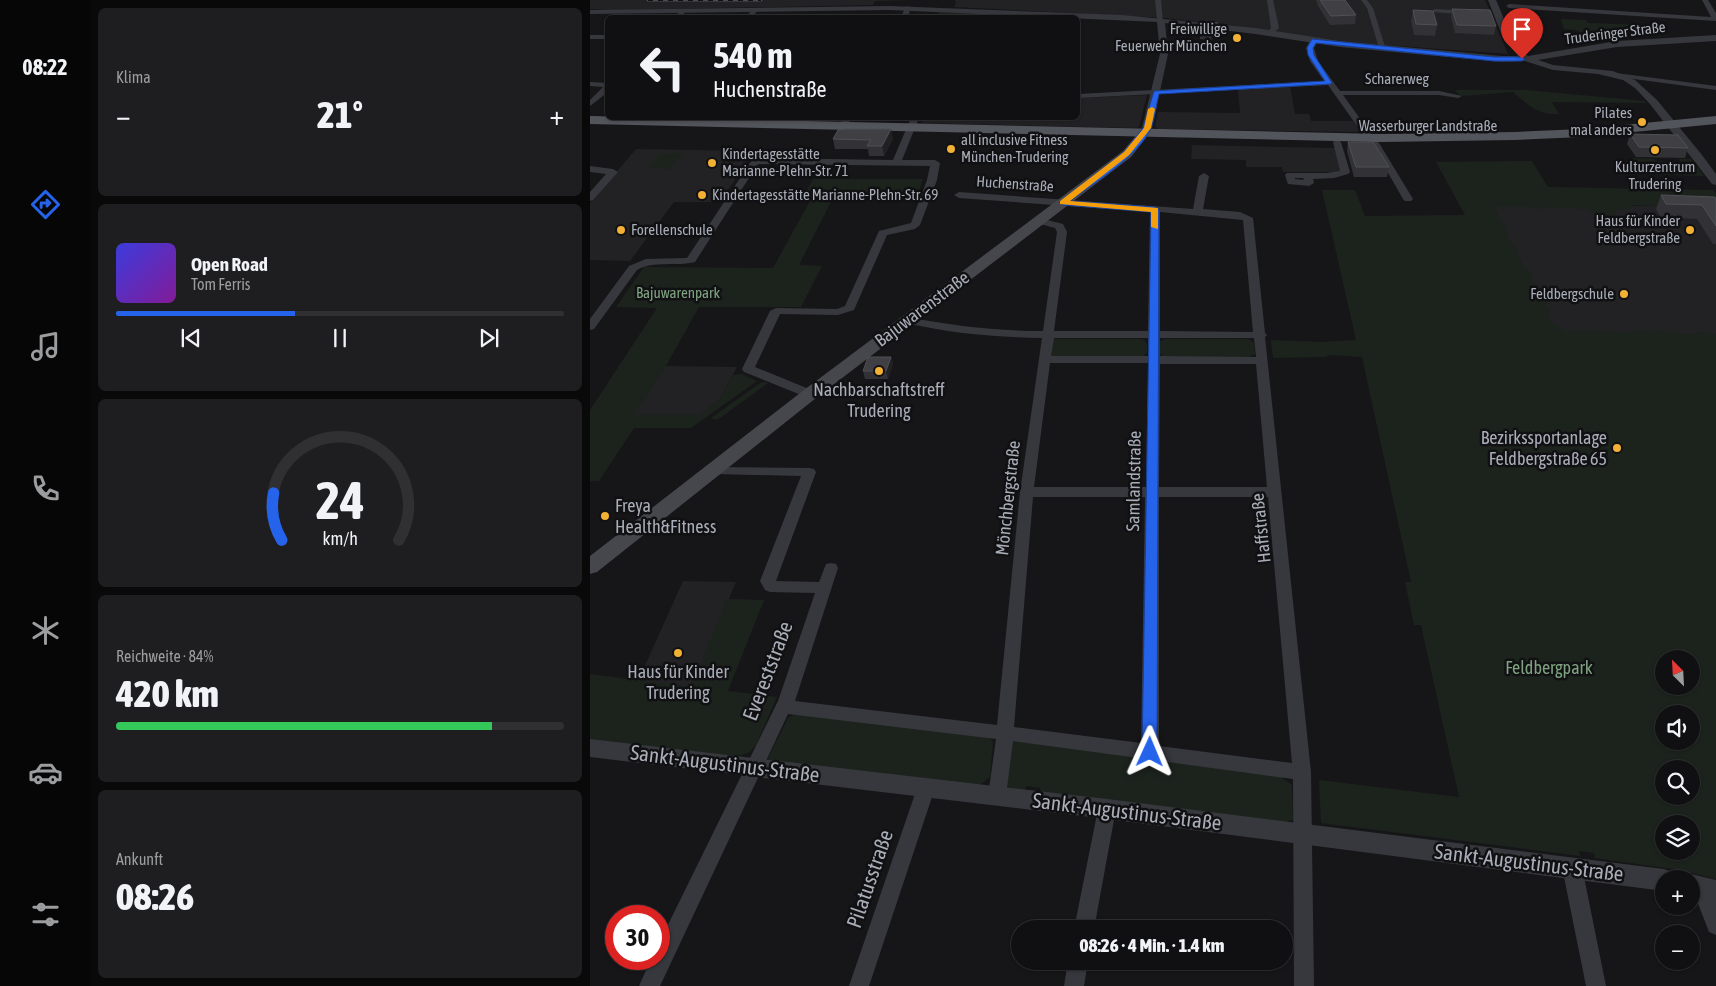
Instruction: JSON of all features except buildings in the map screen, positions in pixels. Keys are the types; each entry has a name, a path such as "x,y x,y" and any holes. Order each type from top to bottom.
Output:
{"main road":[{"path":"590,120 845,122 1141,136"},
{"name":"Wasserburger Landstraße","path":"1675,129 1716,120"},
{"path":"590,125 912,126"},
{"name":"Wasserburger Landstraße","path":"1141,136 1532,142 1605,138 1716,126"},
{"name":"Wasserburger Landstraße","path":"1141,136 1337,142 1373,140"},
{"name":"Bajuwarenstraße","path":"590,568 810,394 1127,154 1141,136"}],"street":[{"name":"Bajuwarenstraße","path":"1141,136 1147,128 1164,50 1158,0"},
{"path":"1270,0 1275,28 1271,33"},
{"path":"1364,0 1370,8 1383,48"},
{"path":"1492,0 1513,47 1528,59 1543,65 1716,88"},
{"path":"1705,0 1716,19"},
{"path":"1509,6 1546,4 1716,19"},
{"name":"Truderinger Straße","path":"590,12 679,15 908,8 1000,15"},
{"path":"904,15 908,8"},
{"path":"1435,11 1476,14"},
{"path":"1485,14 1499,15"},
{"name":"Truderinger Straße","path":"1080,17 1161,20 1271,33 1314,41 1494,59 1528,59 1610,44 1716,38"},
{"path":"590,37 605,37"},
{"path":"1314,41 1310,48 1311,55 1336,93 1373,140 1408,199"},
{"path":"1619,75 1631,81 1642,90 1714,177"},
{"path":"1080,96 1329,83"},
{"path":"590,84 605,86"},
{"path":"590,104 605,89"},
{"name":"Scharerweg","path":"1336,93 1439,92 1458,96"},
{"path":"896,161 912,126"},
{"path":"1306,175 1338,175 1345,172 1337,142"},
{"path":"590,328 633,268 639,264 682,263 690,260 756,162 896,161 932,162 936,164 915,225 906,228 890,229 883,233 852,306 848,310 776,311 748,366 749,370 810,394"},
{"path":"590,169 612,171 590,198"},
{"path":"1197,213 1204,176"},
{"name":"Huchenstraße","path":"959,195 1240,215 1248,218"},
{"name":"Samlandstraße","path":"1150,752 1155,210"},
{"name":"Haffstraße","path":"1248,218 1302,772 1304,986"},
{"name":"Mönchbergstraße","path":"997,796 1005,733 1027,492 1062,232 1059,226 1038,221"},
{"path":"908,320 966,330 1048,335 1260,335"},
{"path":"1045,359 1263,361"},
{"path":"715,470 809,472 768,581 770,586 823,588"},
{"path":"1027,492 1276,492"},
{"name":"Evereststraße","path":"649,986 753,767 784,708 830,568"},
{"path":"784,708 1005,733 1302,772"},
{"name":"Sankt-Augustinus-Straße","path":"590,748 1107,809 1655,879"},
{"name":"Pilatusstraße","path":"859,986 926,788"},
{"path":"1086,920 1107,809"},
{"path":"1572,867 1596,986"},
{"path":"1703,888 1716,925"},
{"path":"1074,986 1077,970"}],"shaded area":[{"path":"590,0 914,0 875,1 873,5 613,10 590,9"},
{"path":"955,0 1485,0 1508,54 1357,43 1166,18 954,7 956,4"},
{"path":"1290,86 1295,114 1309,114 1311,121 1353,121 1360,131 1159,129 1155,127 1158,112 1240,113 1238,89"},
{"path":"1147,95 1139,127 1136,128 923,123 921,121 1080,120 1080,98"},
{"path":"1192,145 1335,148 1342,172 1283,172 1282,167 1246,167 1246,160 1191,159"},
{"name":"Forellenschule","path":"636,149 754,151 720,202 674,202 630,261 590,260 590,203"},
{"name":"Feldbergschule","path":"1487,203 1712,207 1716,212 1716,340 1574,343 1559,346"},
{"path":"665,366 737,367 720,399 701,415 633,415"},
{"name":"Haus für Kinder Trudering","path":"683,581 736,582 691,687 638,681"}],"green space":[{"path":"939,12 993,14 993,15 938,15"},
{"path":"1561,19 1586,20 1588,23 1646,25 1648,29 1632,27 1595,31 1607,40 1598,41 1576,30 1564,29"},
{"path":"1455,90 1526,90 1645,101 1646,103 1552,102 1559,114 1551,114 1539,111 1513,92 1463,96 1459,95"},
{"path":"660,153 683,153 670,169 648,168"},
{"path":"1631,158 1680,162 1679,159 1691,159 1704,176 1642,174"},
{"name":"Feldbergpark","path":"1532,161 1548,187 1713,190 1716,193 1716,200 1687,207 1631,205 1630,209 1616,210 1616,214 1612,216 1596,215 1587,209 1542,207 1539,210 1527,207 1494,207 1507,230 1508,239 1515,246 1524,266 1532,273 1531,281 1537,285 1535,287 1543,295 1543,299 1548,301 1544,307 1549,309 1551,312 1547,313 1553,324 1558,324 1558,327 1565,331 1610,331 1623,333 1660,330 1691,335 1697,332 1716,335 1716,879 1700,875 1700,870 1679,870 1595,858 1594,853 1579,851 1580,856 1321,823 1319,780 1459,797 1421,625 1414,625 1405,582 1411,582 1362,357 1330,355 1325,357 1273,358 1271,340 1322,342 1356,340 1322,190 1355,190 1365,216 1465,215 1436,162"},
{"name":"Bajuwarenpark","path":"813,179 923,179 918,194 835,194 799,265 822,266 801,307 699,307 663,371 634,415 701,415 720,399 733,375 742,374 757,381 691,428 634,428 599,481 590,481 590,410 657,308 616,307 644,267 773,268 814,194 805,194"},
{"path":"1053,339 1140,339 1146,342 1147,352 1144,356 1050,357"},
{"path":"1165,339 1248,339 1254,343 1255,354 1247,358 1163,356 1160,354 1160,341"},
{"path":"760,383 768,383 717,420 711,418"},
{"path":"727,599 764,600 728,691 777,697 756,745 750,752 732,758 590,739 590,674 691,687"},
{"path":"795,714 988,736 993,742 990,777 976,788 773,764 768,758 788,718"},
{"path":"1015,740 1281,777 1292,785 1293,820 1279,823 1042,795 1040,788 1027,786 1024,791 1011,790 1006,784 1009,745"}],"railway":[{"path":"648,0 761,0"}],"slow traffic":[{"path":"1152,109 1147,128 1127,154 1063,202 1155,210 1155,227"}],"place":[{"name":"Freiwillige Feuerwehr München","path":"1237,38"},
{"name":"Pilates mal anders","path":"1642,122"},
{"name":"all inclusive Fitness München-Trudering","path":"951,149"},
{"name":"Kulturzentrum Trudering","path":"1655,150"},
{"name":"Kindertagesstätte Marianne-Plehn-Str. 71","path":"712,163"},
{"name":"Kindertagesstätte Marianne-Plehn-Str. 69","path":"702,195"},
{"name":"Forellenschule","path":"621,230"},
{"name":"Haus für Kinder Feldbergstraße","path":"1690,230"},
{"name":"Feldbergschule","path":"1624,294"},
{"name":"Nachbarschaftstreff Trudering","path":"879,371"},
{"name":"Bezirkssportanlage Feldbergstraße 65","path":"1617,448"},
{"name":"Freya Health&Fitness","path":"605,516"},
{"name":"Haus für Kinder Trudering","path":"678,653"}],"route":[{"path":"1150,752 1155,210 1063,202 1127,154 1136,144 1147,128 1156,92 1329,83 1311,55 1310,48 1314,41 1494,59 1522,59"}]}
